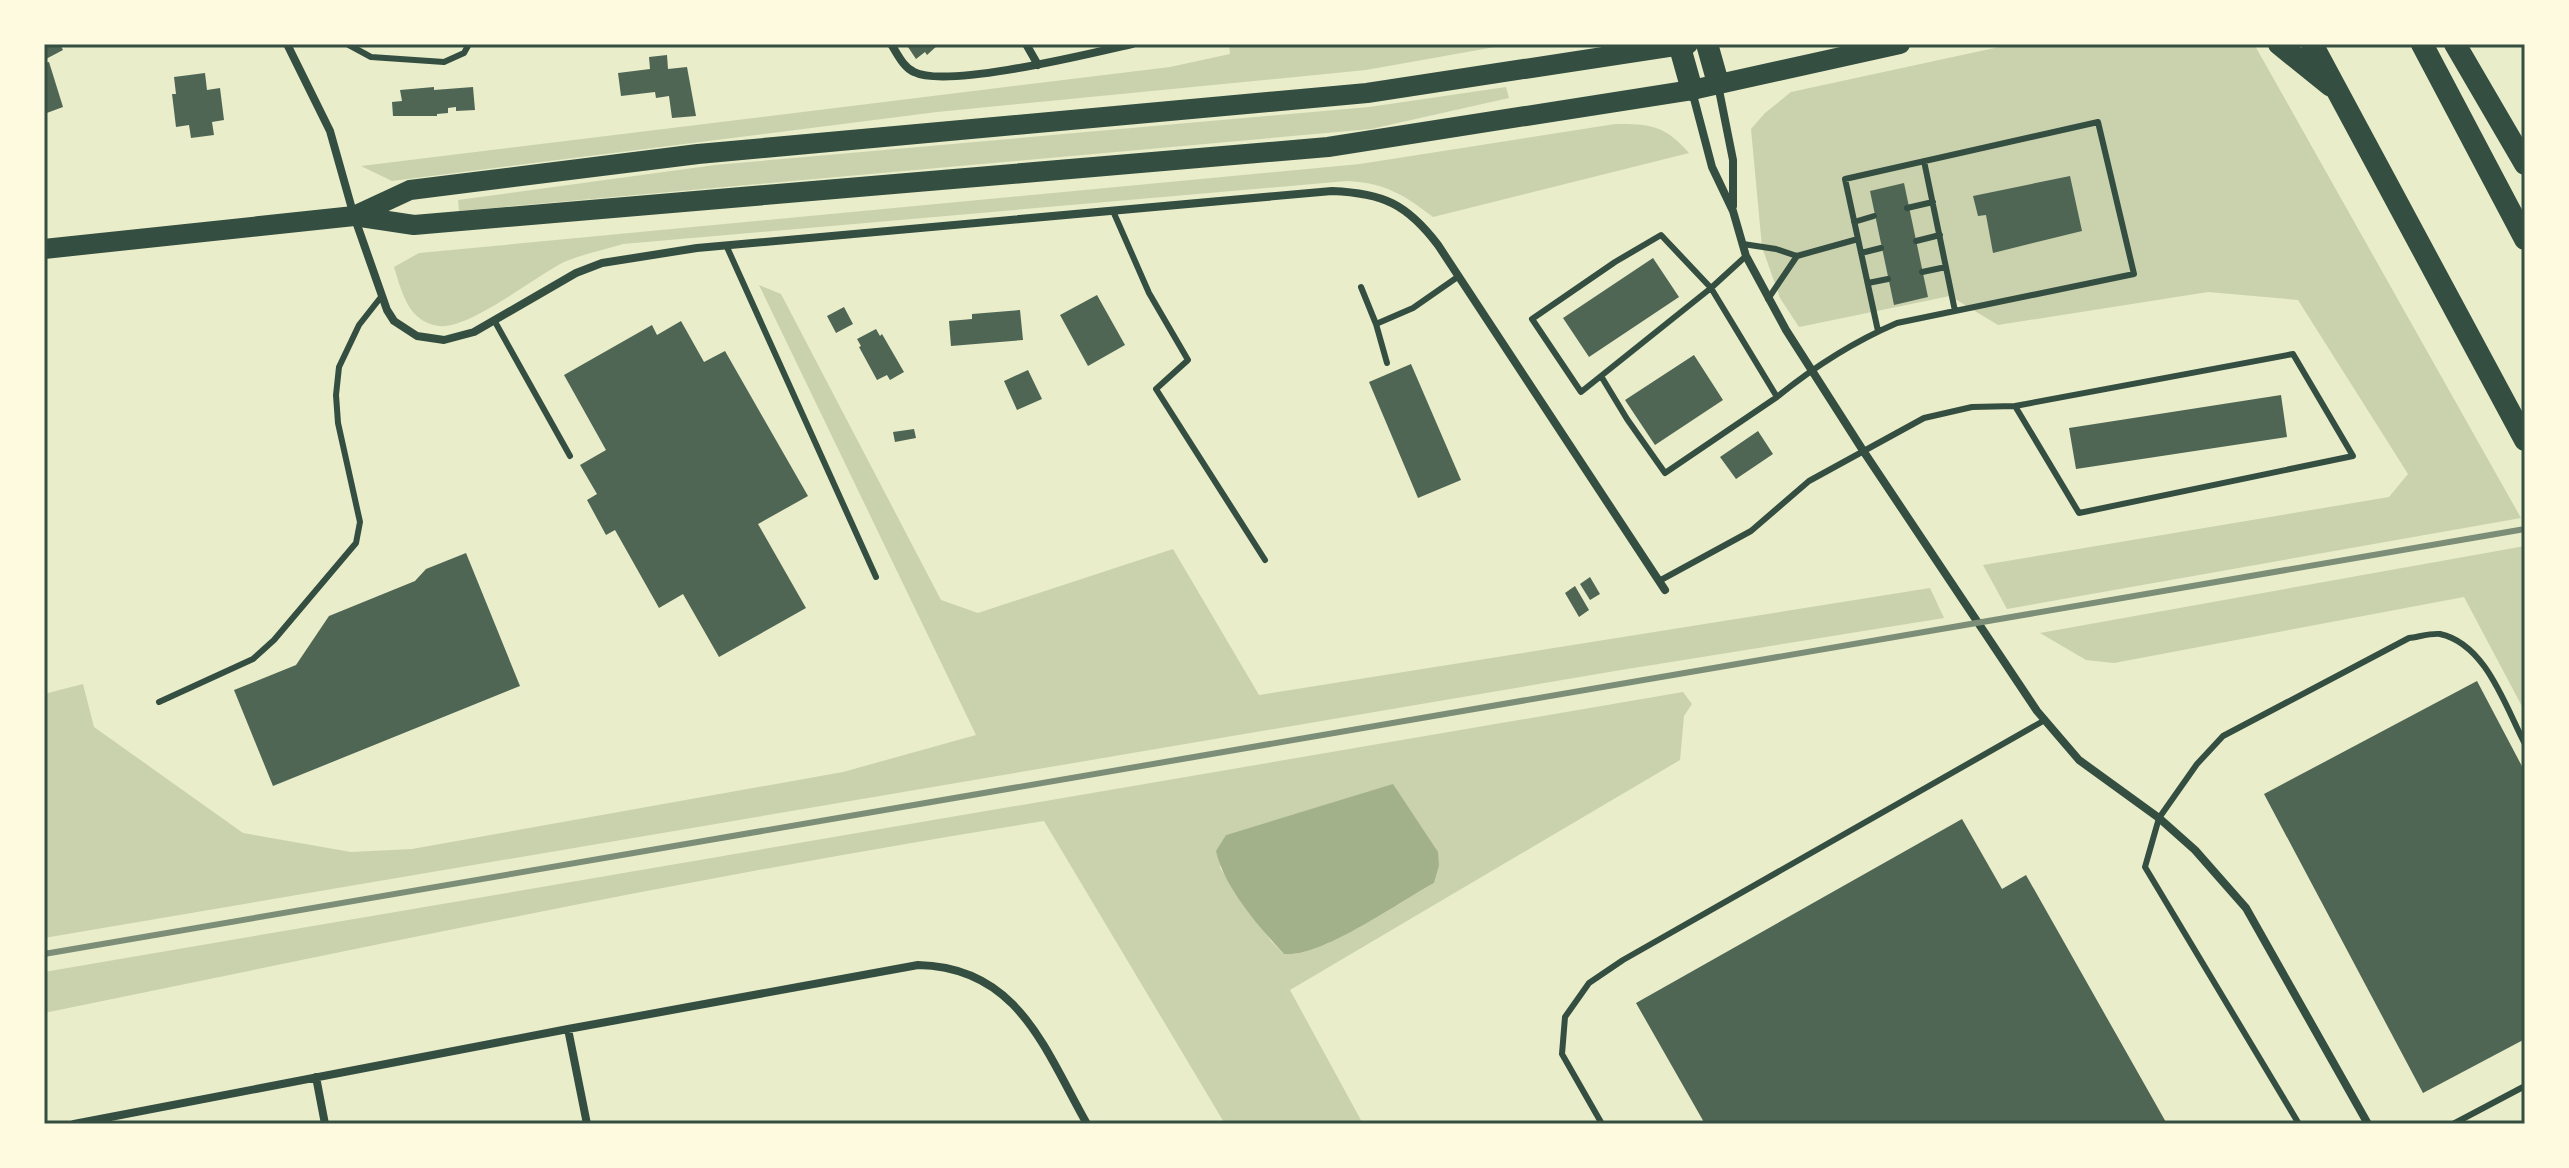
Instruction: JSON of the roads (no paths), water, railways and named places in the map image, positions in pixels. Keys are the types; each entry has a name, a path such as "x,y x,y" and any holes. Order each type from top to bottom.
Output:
{"highway":[{"path":"1707,44 1718,83"},
{"path":"2312,44 2525,439"},
{"path":"2422,44 2525,239"},
{"path":"2455,44 2525,164"},
{"path":"1682,45 1692,90"},
{"path":"2280,46 2335,89"}],"main road":[{"path":"44,249 354,216 414,225 1328,147 1692,90 1900,44"},
{"path":"354,216 410,190 441,186 698,154 1367,93 1682,45"}],"street":[{"path":"287,44 330,131 381,297 394,321 405,330 430,340 462,336 576,273 602,263 726,245 1332,191 1389,200 1415,217 1438,245 1665,590"},
{"path":"891,44 904,64 914,72 933,76 1038,65 1132,44"},
{"path":"1026,44 1038,65"},
{"path":"1718,83 1733,160 1733,211"},
{"path":"1692,90 1712,167 1733,211 1746,256 1810,370 1976,623 2045,720 2079,760 2159,818 2195,850 2246,908 2368,1124"},
{"path":"74,1124 918,965 942,966 967,972 1009,998 1038,1039 1087,1124"},
{"path":"568,1029 587,1124"},
{"path":"316,1077 325,1124"}],"lane":[{"path":"347,44 371,57 444,62 464,53 469,44"},
{"path":"1601,376 1665,473 1777,397 1810,370 1878,331 1897,323 2134,274 2098,122 1845,179 1878,331"},
{"path":"1924,161 1955,311"},
{"path":"1907,208 1933,202"},
{"path":"1113,211 1149,293 1188,360 1156,389 1265,560"},
{"path":"1854,222 1874,216"},
{"path":"1746,256 1711,288 1581,392 1532,319 1615,262 1661,235 1711,288 1777,397"},
{"path":"1916,241 1940,235"},
{"path":"1743,244 1797,256 1858,239"},
{"path":"726,245 876,577"},
{"path":"1861,253 1881,248"},
{"path":"1768,299 1797,256"},
{"path":"1922,272 1946,267"},
{"path":"1376,324 1413,308 1459,276"},
{"path":"1868,283 1888,279"},
{"path":"1361,287 1387,363"},
{"path":"159,702 253,659 289,623 356,543 360,522 338,423 336,395 339,367 359,325 381,297"},
{"path":"494,320 570,456"},
{"path":"1659,581 1751,531 1809,481 1924,418 1972,407 2015,406 2293,354 2353,456 2079,513 2015,406"},
{"path":"2299,1124 2145,867 2159,818 2197,764 2223,736 2409,638 2438,634 2466,645 2482,662 2525,744"},
{"path":"1602,1124 1562,1054 1565,1017 1589,983 1632,955 2045,720"},
{"path":"2453,1124 2525,1086"}],"railway":[{"path":"44,954 2525,529"}]}
